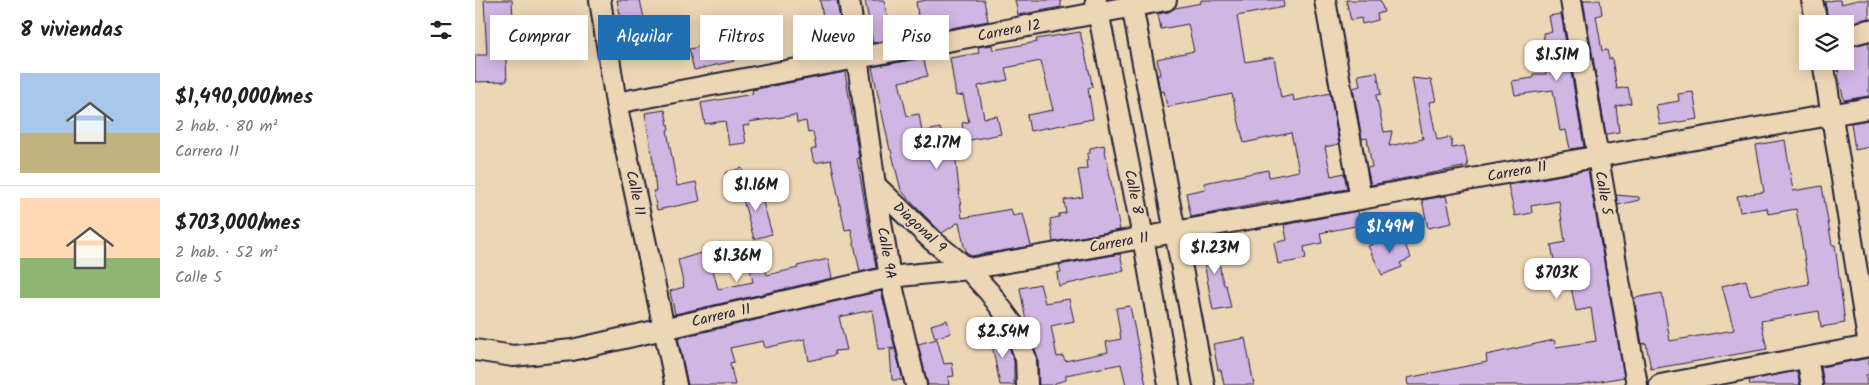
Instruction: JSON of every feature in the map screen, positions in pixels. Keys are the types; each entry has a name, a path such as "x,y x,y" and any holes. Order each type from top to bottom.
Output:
{"street":[{"name":"Calle 11","path":"599,0 616,103 676,385"},
{"name":"Calle 9A","path":"849,0 851,15"},
{"name":"Carrera 12","path":"873,55 1097,6 1166,0"},
{"path":"1325,0 1361,198"},
{"name":"Calle 5","path":"1571,0 1637,385"},
{"path":"1812,0 1815,15"},
{"name":"Calle 8","path":"1131,3 1203,385"},
{"name":"Calle 8","path":"1097,6 1143,237 1169,385"},
{"path":"1854,34 1869,30"},
{"name":"Carrera 12","path":"616,103 846,60"},
{"name":"Calle 9A","path":"857,60 890,277 915,385"},
{"path":"1660,385 1869,346 1824,70"},
{"name":"Carrera 11","path":"475,350 513,356 572,350 890,277 968,269 1869,108"},
{"name":"Diagonal 9","path":"875,185 933,241 968,269 990,293 1014,326 1026,359 1027,385"},
{"path":"1807,358 1812,385"}],"building":[{"path":"484,0 512,0 513,15 490,15 490,60 506,60 507,81 475,82 475,55 487,55"},
{"path":"617,0 640,0 643,15 620,15"},
{"path":"820,0 837,0 839,15 823,15"},
{"path":"865,0 884,0 887,15 883,15 883,41 873,43 873,15 868,15"},
{"path":"927,0 984,0 988,21 949,28 949,15 918,15 916,2"},
{"path":"1015,0 1061,0 1061,7 1018,15"},
{"path":"1201,0 1283,0 1284,7 1237,16 1245,62 1274,57 1281,98 1293,95 1294,101 1330,93 1339,144 1325,147 1331,176 1344,173 1347,189 1191,217 1186,193 1205,189 1204,183 1268,170 1269,177 1299,171 1291,133 1244,143 1232,94 1167,107 1164,91 1160,92 1157,75 1160,75 1157,59 1194,51 1188,24 1161,29 1158,14 1169,12 1175,8 1201,3"},
{"path":"1346,0 1380,0 1384,12 1377,14 1378,20 1362,24 1361,18 1351,20"},
{"path":"1583,0 1600,0 1602,14 1596,16 1602,51 1607,50 1609,59 1612,58 1617,89 1628,87 1631,103 1616,106 1619,132 1606,134"},
{"path":"1840,0 1841,4 1858,0 1869,0 1869,18 1854,22 1854,15 1827,15 1825,2"},
{"path":"1561,14 1584,147 1570,149 1566,130 1560,131 1553,90 1515,95 1512,81 1533,78 1533,74 1546,74 1541,46 1545,46 1543,33 1552,32 1549,16"},
{"path":"1080,32 1091,79 1092,87 1088,88 1093,119 1030,131 1027,115 1053,110 1041,61 1005,68 1008,80 978,86 984,118 997,116 1001,134 965,141 962,123 969,122 963,95 956,96 950,58 979,53 978,47 992,45 993,50 1037,42 1036,39"},
{"path":"1869,42 1869,96 1844,100 1838,70 1854,70 1854,46"},
{"path":"700,47 700,60 734,61 694,70 690,49"},
{"path":"912,60 924,60 928,76 899,82 907,116 919,114 922,132 940,128 945,145 954,143 962,218 1011,209 1013,216 1023,214 1031,246 971,256 967,253 964,246 959,222 942,233 913,204 901,190 890,150 872,67"},
{"path":"845,72 859,158 857,158 876,268 860,272 851,229 845,230 831,160 814,163 811,150 816,148 813,132 808,133 806,121 797,123 796,115 749,122 750,125 743,126 746,143 729,145 725,121 705,124 701,103 753,94 752,90"},
{"path":"1377,72 1381,94 1376,95 1384,132 1392,131 1389,146 1423,139 1412,78 1431,80 1436,101 1429,102 1437,140 1451,137 1452,148 1464,146 1468,166 1371,185 1367,168 1372,167 1367,138 1362,139 1353,88 1360,86 1358,75"},
{"path":"1693,92 1698,119 1660,125 1656,105 1679,101 1678,94"},
{"path":"665,110 677,186 696,182 700,201 657,210 653,191 656,191 653,161 645,113"},
{"path":"1869,120 1869,147 1855,150 1851,123"},
{"path":"1785,140 1793,191 1822,186 1832,245 1835,245 1845,323 1821,327 1819,311 1761,321 1767,349 1651,369 1646,343 1642,344 1634,298 1662,293 1670,341 1734,330 1722,286 1746,280 1750,295 1809,284 1796,209 1768,214 1767,208 1740,212 1737,196 1764,192 1756,145"},
{"path":"1104,145 1120,230 1053,242 1050,219 1059,217 1059,214 1066,213 1064,200 1083,197 1078,170 1087,169 1086,160 1088,160 1087,154 1090,153 1090,148"},
{"path":"742,168 746,186 730,190 725,173"},
{"path":"1588,170 1624,377 1578,385 1408,385 1407,378 1487,362 1486,355 1554,340 1556,347 1596,341 1591,308 1576,311 1570,282 1555,284 1555,265 1551,245 1565,242 1559,201 1531,206 1532,213 1515,216 1508,185"},
{"path":"758,184 772,234 754,239 740,189"},
{"path":"1616,195 1639,197 1639,200 1618,205"},
{"path":"1446,196 1452,223 1428,228 1422,200"},
{"path":"1358,211 1360,225 1320,233 1322,243 1304,247 1306,259 1278,264 1274,243 1287,240 1284,225"},
{"path":"1401,236 1411,258 1400,263 1402,267 1382,275 1368,246 1389,237 1390,241"},
{"path":"1216,237 1221,275 1224,285 1226,285 1231,308 1213,311 1200,240"},
{"path":"708,251 718,289 753,282 750,269 764,266 767,275 828,259 832,278 675,314 670,291 684,287 678,260"},
{"path":"1120,254 1124,271 1059,286 1057,273 1061,272 1059,265"},
{"path":"1040,284 1045,303 1069,299 1074,321 1051,326 1057,357 1063,356 1065,361 1108,352 1106,342 1121,339 1116,308 1130,306 1146,385 1126,385 1121,364 1066,375 1066,380 1055,383 1055,385 1039,385 1038,358 1027,327 1020,288"},
{"path":"881,291 895,348 878,349 872,310 839,317 847,350 834,351 835,355 809,361 805,339 765,348 763,341 730,348 734,362 730,363 735,385 688,385 678,338"},
{"path":"947,320 951,333 935,338 931,325"},
{"path":"1004,332 1014,361 1014,385 1000,385 990,335"},
{"path":"1245,338 1254,385 1224,385 1221,370 1218,370 1213,344"},
{"path":"937,339 944,364 952,363 954,376 948,377 949,385 928,385 918,344"},
{"path":"895,349 903,380 892,380 890,350"},
{"path":"1869,358 1869,374 1866,375 1867,385 1824,385 1821,367"},
{"path":"1797,371 1800,385 1750,385 1749,380"}]}
